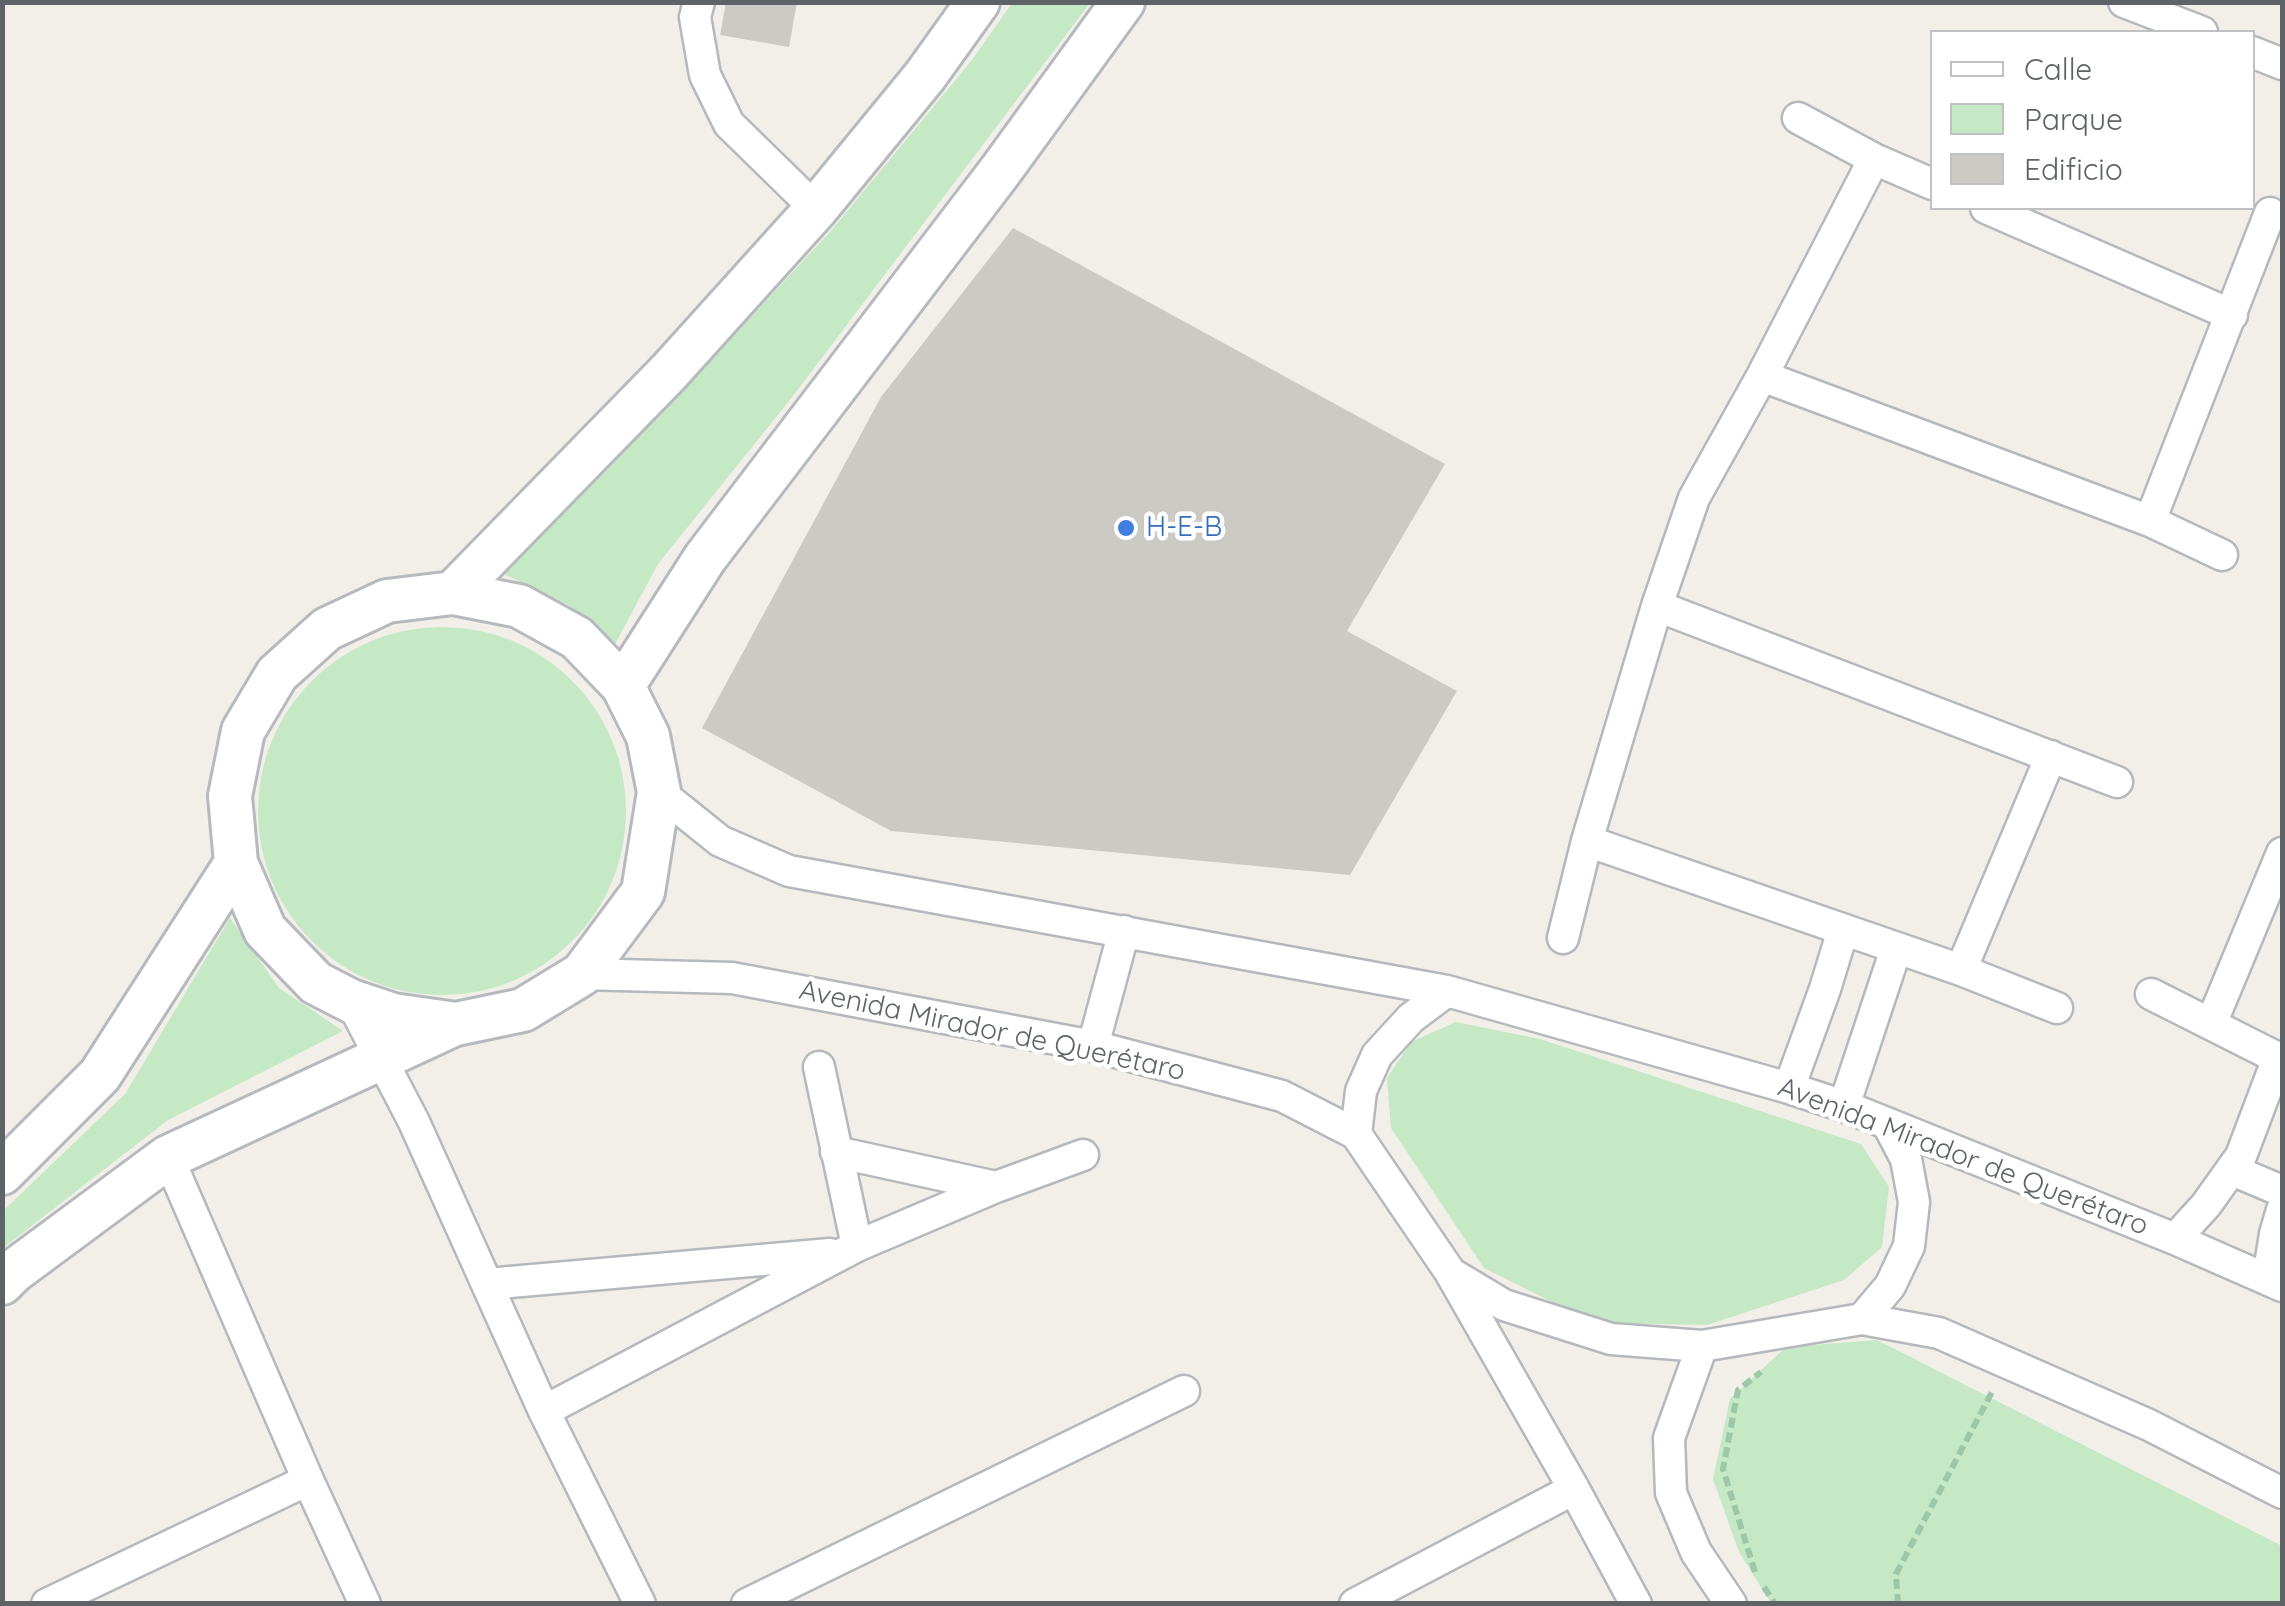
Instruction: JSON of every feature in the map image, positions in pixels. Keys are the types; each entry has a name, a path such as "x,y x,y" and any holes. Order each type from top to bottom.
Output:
{"street":[{"path":"699,2 695,18 705,75 729,124 816,209"},
{"path":"453,593 669,372 816,209 925,76 978,2"},
{"path":"623,686 705,558 1001,170 1123,2"},
{"path":"2124,2 2197,30"},
{"path":"2255,53 2282,64"},
{"path":"1798,118 1874,159 1930,183"},
{"path":"1562,938 1587,841 1694,498 1874,159"},
{"path":"1991,210 2232,315"},
{"path":"2150,521 2270,213"},
{"path":"1762,376 2150,521 2222,555"},
{"path":"2,1283 168,1157 456,1024 522,1010 582,974 642,892 660,792 648,736 623,686 577,638 518,606 453,593 387,601 327,629 277,674 244,731 230,796 236,862 266,930 316,983 393,1015 456,1024"},
{"path":"1658,606 2117,782"},
{"path":"1960,970 2050,756"},
{"name":"Avenida Mirador de Querétaro","path":"660,792 720,841 789,871 1447,991 1789,1088 1844,1106 2275,1282"},
{"path":"1587,841 1960,970 2057,1008"},
{"path":"2211,1024 2282,853"},
{"path":"2,1172 100,1075 236,862"},
{"path":"1789,1088 1843,930"},
{"path":"1093,1046 1124,931"},
{"path":"1844,1106 1896,949"},
{"name":"Avenida Mirador de Querétaro","path":"582,974 732,978 1093,1046 1282,1096 1356,1134 1450,1272 1504,1305 1611,1339 1702,1346 1862,1319 1939,1333 2149,1426 2282,1493"},
{"path":"1356,1134 1361,1091 1377,1055 1411,1018 1447,991"},
{"path":"2151,994 2280,1059 2241,1156 2206,1206 2175,1240"},
{"path":"352,1001 414,1122 544,1411 640,1604"},
{"path":"819,1068 850,1250"},
{"path":"1862,1319 1890,1286 1909,1246 1914,1202 1909,1174 1906,1159 1887,1124"},
{"path":"836,1152 996,1187"},
{"path":"544,1411 850,1250 996,1187 1083,1155"},
{"path":"168,1157 364,1604"},
{"path":"2232,1170 2282,1191"},
{"path":"2275,1282 2275,1234 2282,1210"},
{"path":"487,1284 850,1250"},
{"path":"1450,1272 1636,1604"},
{"path":"1702,1346 1669,1438 1671,1493 1696,1552 1731,1604"},
{"path":"747,1604 1184,1391"},
{"path":"47,1604 308,1480"},
{"path":"1355,1604 1574,1489"}],"path":[{"path":"1768,1366 1738,1390 1723,1469 1756,1576 1775,1604"},
{"path":"1898,1604 1896,1574 2000,1376"}],"green space":[{"path":"1012,3 1090,3 793,396 658,564 615,644 568,605 502,573 689,383 830,232 972,60"},
{"path":"442,627 478,630 512,641 544,658 572,681 595,709 612,741 623,775 623,847 612,881 595,913 572,941 544,964 512,981 478,992 442,995 406,992 372,981 340,964 312,941 289,913 272,881 261,847 258,811 261,775 272,741 289,709 312,681 340,658 372,641 406,630"},
{"path":"230,918 279,988 343,1031 168,1120 3,1248 3,1211 125,1094"},
{"path":"1456,1022 1540,1039 1861,1144 1889,1187 1882,1247 1844,1280 1707,1325 1594,1323 1484,1268 1391,1128 1387,1078 1411,1042"},
{"path":"1877,1340 2282,1546 2282,1603 1771,1603 1739,1552 1713,1479 1730,1399 1786,1347"}],"building":[{"path":"726,2 797,2 789,47 720,35"},
{"path":"1013,228 1445,464 1347,631 1457,691 1350,875 891,831 702,728 881,397"}],"place":[{"name":"H-E-B","path":"1126,528"}]}
